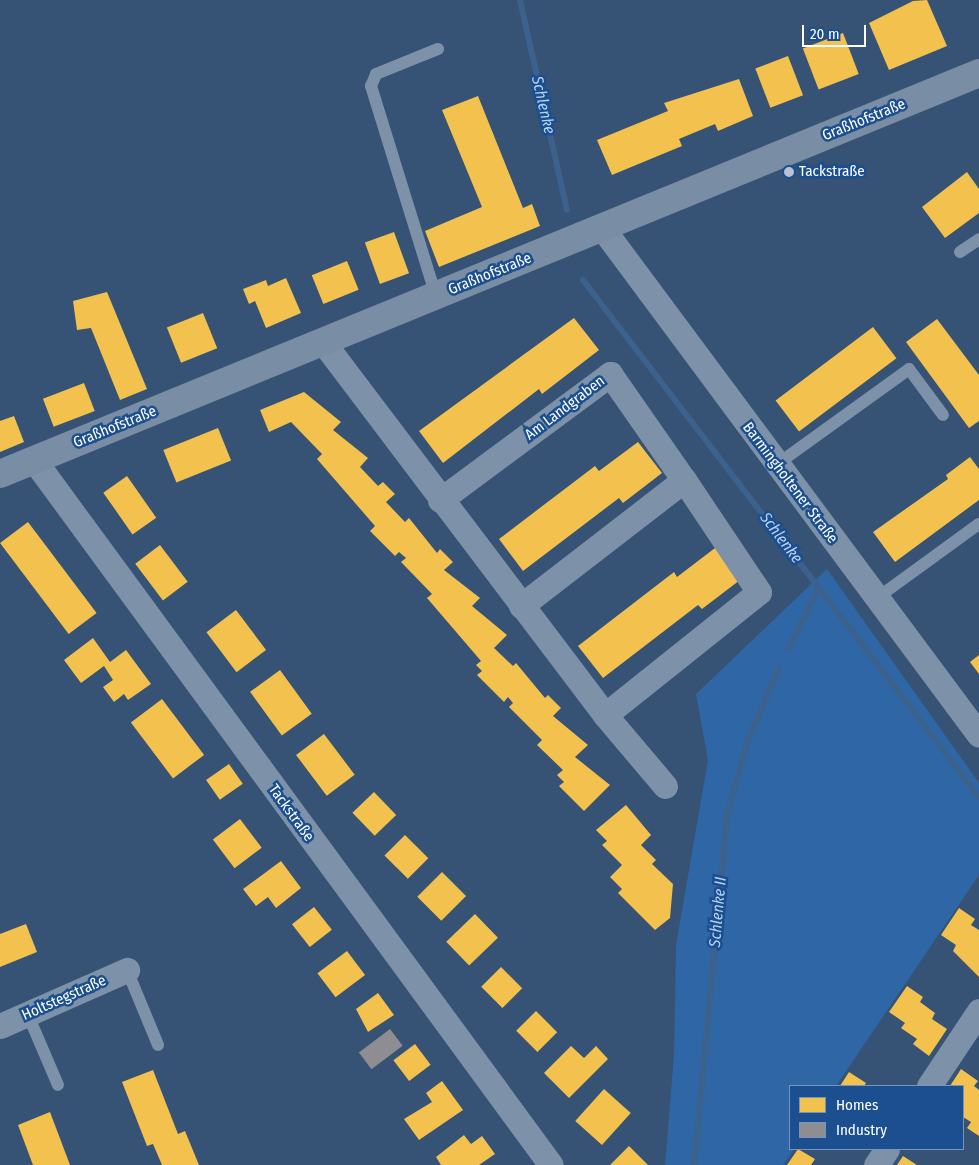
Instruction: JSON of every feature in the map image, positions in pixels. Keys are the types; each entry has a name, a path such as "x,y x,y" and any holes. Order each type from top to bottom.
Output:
{"street":[{"name":"Graßhofstraße","path":"0,474 979,73"},
{"name":"Barmingholtener Straße","path":"602,229 978,732"},
{"path":"322,342 605,716 665,786"},
{"name":"Am Landgraben","path":"440,500 610,374 684,480 758,592 605,716"},
{"name":"Tackstraße","path":"34,460 551,1165"},
{"path":"521,606 684,480"},
{"name":"Holtstegstraße","path":"0,1026 127,970"},
{"path":"930,1085 979,1011"},
{"path":"876,1165 886,1150"}],"lane":[{"path":"436,296 371,86 376,74 438,50"},
{"path":"960,252 979,238"},
{"path":"776,464 909,369 942,416"},
{"path":"877,598 979,524"},
{"path":"127,970 158,1045"},
{"path":"28,1015 58,1085"}],"shaded area":[{"path":"827,569 979,783 979,875 837,1085 789,1085 789,1150 793,1150 783,1165 665,1165 674,1054 676,945 708,760 696,694"}],"building: Homes":[{"path":"927,0 947,46 889,70 869,23 913,1"},
{"path":"843,33 859,74 819,89 803,48"},
{"path":"788,56 803,95 770,108 755,69"},
{"path":"739,79 753,116 718,131 715,124 679,139 682,146 612,175 597,140 668,111 664,103"},
{"path":"478,96 523,208 532,204 540,226 439,267 425,231 482,207 442,110"},
{"path":"967,172 979,189 979,213 945,238 922,207"},
{"path":"394,232 409,273 380,284 365,243"},
{"path":"347,261 359,290 323,304 312,275"},
{"path":"286,278 301,313 266,328 255,301 249,304 243,289 266,280 268,286"},
{"path":"107,292 147,389 120,400 91,328 77,330 73,301"},
{"path":"203,313 217,348 181,363 167,328"},
{"path":"574,318 599,350 542,394 539,389 443,463 419,431"},
{"path":"937,319 979,375 979,421 969,428 906,342"},
{"path":"873,327 896,358 799,432 776,400"},
{"path":"84,383 95,411 54,427 43,399"},
{"path":"304,392 341,422 333,430 368,458 360,467 378,486 383,482 395,494 386,502 405,522 409,518 437,553 440,549 453,562 444,570 480,598 472,606 507,635 494,648 513,666 516,663 545,698 548,695 561,708 553,716 588,745 575,757 610,785 584,811 559,786 564,782 557,775 563,770 537,745 542,740 509,707 513,703 508,697 504,702 477,675 482,671 476,665 481,661 427,598 432,594 401,562 406,558 399,552 395,556 370,531 375,526 317,459 322,454 291,422 269,432 260,410"},
{"path":"14,416 24,442 0,452 0,421"},
{"path":"218,428 231,460 176,483 163,450"},
{"path":"638,442 662,473 623,503 619,498 523,571 499,539 595,466 599,471"},
{"path":"970,457 979,469 979,500 895,562 873,532 948,479 946,475"},
{"path":"127,476 156,518 132,534 103,493"},
{"path":"28,522 97,613 69,634 0,543"},
{"path":"160,545 188,582 163,600 135,564"},
{"path":"715,548 740,580 702,609 698,605 603,678 578,646 674,572 677,577"},
{"path":"236,610 266,650 237,672 206,632"},
{"path":"93,638 110,662 126,650 151,684 128,700 124,694 114,702 103,687 113,680 104,666 81,683 64,660"},
{"path":"979,655 979,674 970,662"},
{"path":"280,670 312,714 282,735 250,692"},
{"path":"162,699 204,755 173,778 131,722"},
{"path":"324,734 355,775 327,796 296,755"},
{"path":"229,764 243,784 220,800 206,780"},
{"path":"374,792 396,815 375,836 352,813"},
{"path":"626,805 651,835 641,845 656,860 652,864 673,884 670,918 655,930 618,893 622,889 610,877 622,865 602,845 607,841 596,830"},
{"path":"240,819 262,848 235,868 213,839"},
{"path":"405,835 428,858 408,879 384,856"},
{"path":"281,861 301,888 276,908 268,897 256,906 243,889"},
{"path":"442,872 466,896 441,921 417,897"},
{"path":"314,907 332,930 310,947 292,924"},
{"path":"959,908 975,919 971,925 979,930 979,977 953,951 956,945 941,935"},
{"path":"475,914 498,938 469,966 446,942"},
{"path":"26,924 37,952 0,967 0,934"},
{"path":"347,951 365,975 336,997 317,973"},
{"path":"501,967 522,988 502,1008 481,987"},
{"path":"907,986 923,997 920,1002 935,1013 932,1019 947,1029 929,1056 913,1044 917,1039 901,1028 905,1023 889,1012"},
{"path":"378,993 394,1015 368,1032 356,1009"},
{"path":"536,1011 557,1032 537,1052 516,1031"},
{"path":"415,1044 431,1065 409,1081 393,1060"},
{"path":"571,1046 584,1058 596,1046 608,1059 569,1098 544,1073"},
{"path":"961,1069 978,1081 974,1086 979,1090 979,1136 967,1128 971,1122 964,1118 964,1085 951,1085"},
{"path":"153,1070 178,1134 185,1131 199,1165 162,1165 153,1144 147,1146 122,1082"},
{"path":"849,1072 866,1083 865,1085 841,1085"},
{"path":"442,1081 463,1110 419,1140 404,1119 432,1102 426,1093"},
{"path":"604,1089 631,1113 602,1145 575,1121"},
{"path":"50,1112 70,1165 33,1165 18,1125"},
{"path":"464,1135 471,1144 482,1136 495,1154 479,1165 441,1165 436,1157"},
{"path":"629,1146 648,1165 610,1165"},
{"path":"797,1150 815,1159 811,1165 787,1165"},
{"path":"903,1156 917,1165 897,1165"}],"building: Industry":[{"path":"390,1029 403,1046 371,1069 359,1052"}],"waterway":[{"name":"Schlenke","path":"520,0 567,210"},
{"name":"Schlenke","path":"583,280 979,797"},
{"name":"Schlenke II","path":"789,648 819,588"},
{"name":"Schlenke II","path":"694,1165 727,814 749,738 779,668"}],"place":[{"name":"Tackstraße","path":"789,172"}]}
